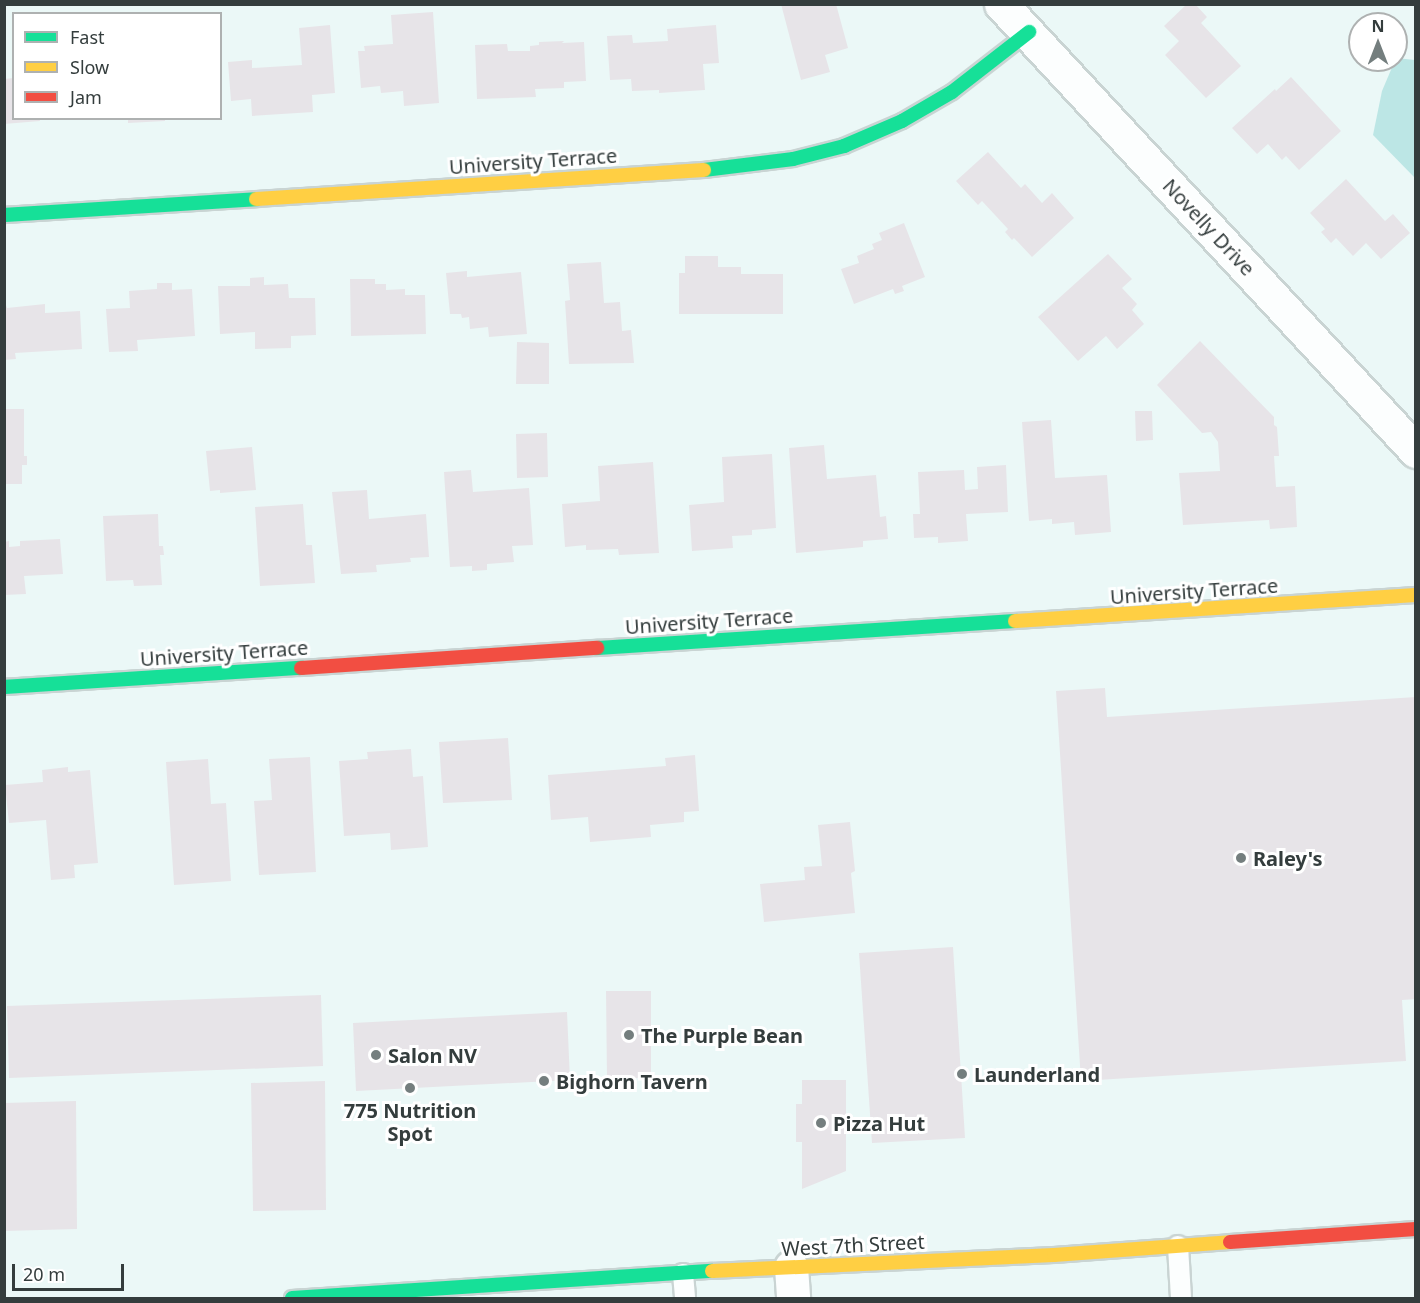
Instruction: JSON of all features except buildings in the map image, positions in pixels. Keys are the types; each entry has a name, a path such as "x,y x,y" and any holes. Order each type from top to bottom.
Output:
{"street":[{"name":"Novelly Drive","path":"1001,4 1416,451"},
{"name":"University Terrace","path":"4,215 729,168 793,159 844,146 902,121 952,92 1029,32"},
{"name":"University Terrace","path":"4,687 1416,595"},
{"name":"West 7th Street","path":"292,1299 531,1291 683,1274 792,1283 1043,1256 1416,1229"}],"lane":[{"path":"1178,1246 1181,1299"},
{"path":"683,1274 685,1299"}],"shaded area":[{"path":"1408,59 1415,60 1415,178 1373,135 1382,91 1390,72 1408,72"}],"traffic: fast":[{"path":"704,170 793,159 844,146 902,121 952,92 1029,32"},
{"path":"4,215 256,199"},
{"path":"597,648 1015,621"},
{"path":"4,687 301,668"},
{"path":"292,1298 712,1271"}],"traffic: slow":[{"path":"256,199 704,170"},
{"path":"1015,621 1416,595"},
{"path":"712,1271 1054,1255 1230,1242"}],"traffic: jam":[{"path":"301,668 597,648"},
{"path":"1230,1242 1416,1229"}],"place":[{"name":"Raley's","path":"1241,858"},
{"name":"The Purple Bean","path":"629,1035"},
{"name":"Salon NV","path":"376,1055"},
{"name":"Launderland","path":"962,1074"},
{"name":"Bighorn Tavern","path":"544,1081"},
{"name":"775 Nutrition Spot","path":"410,1088"},
{"name":"Pizza Hut","path":"821,1123"}]}
